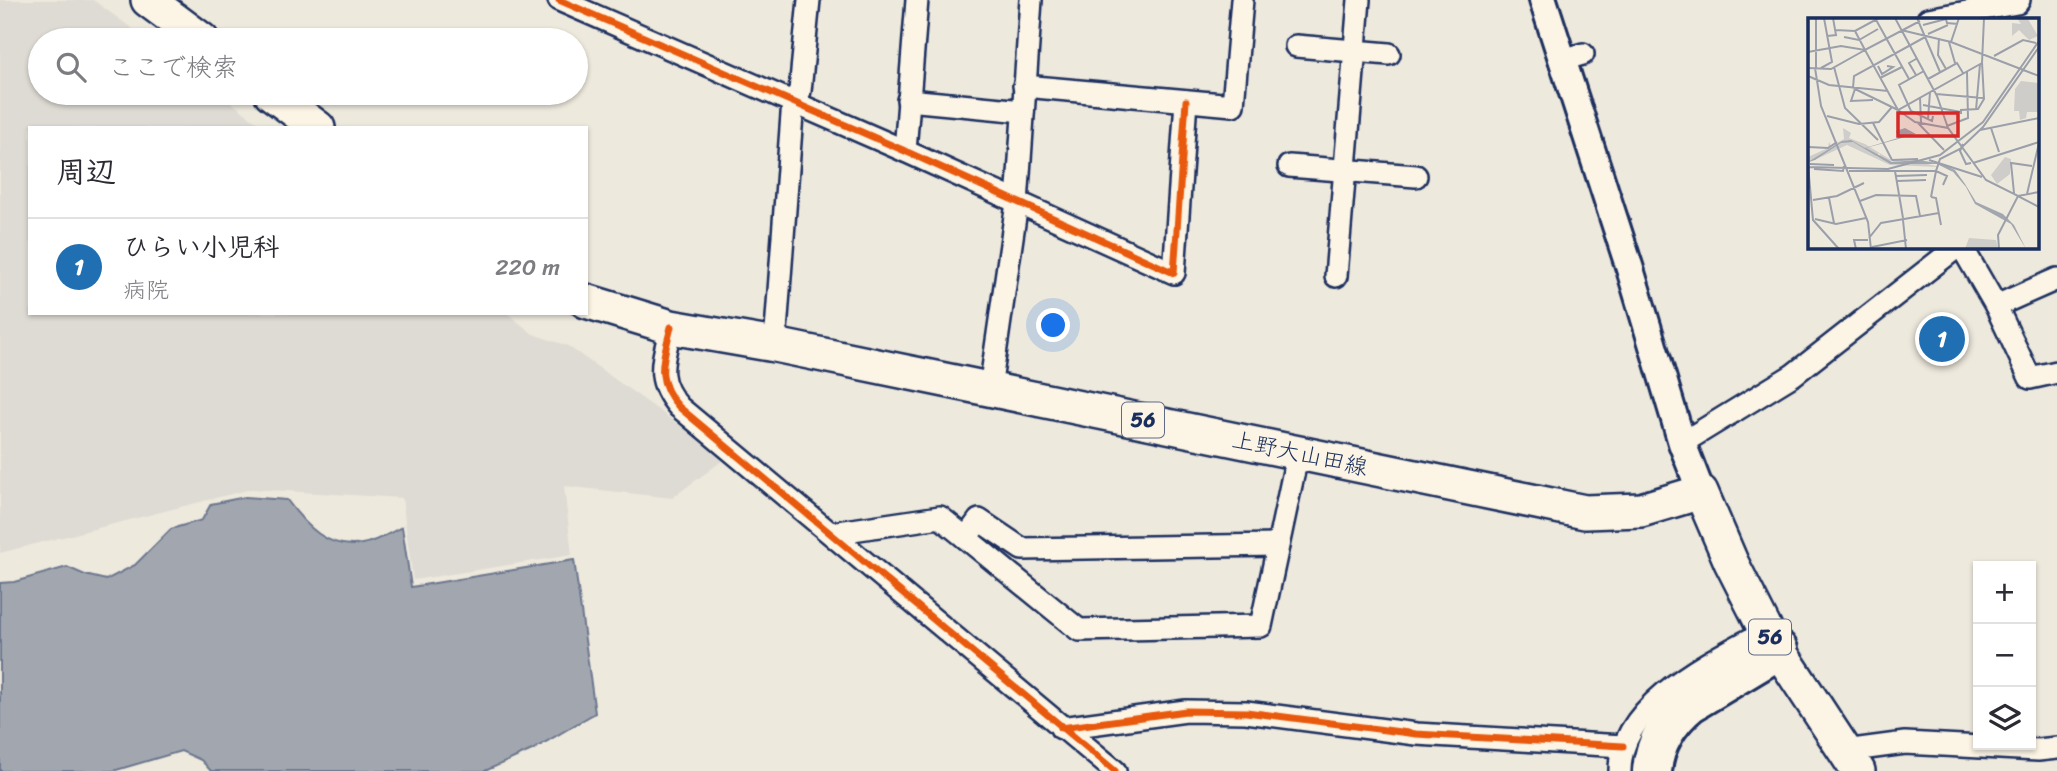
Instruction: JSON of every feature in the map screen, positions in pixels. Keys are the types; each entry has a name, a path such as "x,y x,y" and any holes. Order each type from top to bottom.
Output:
{"highway":[{"path":"1652,771 1663,734 1679,712 1689,703 1778,650"},
{"path":"1678,771 1682,752 1692,736 1739,698 1778,650"}],"main road":[{"path":"148,0 186,28"},
{"path":"287,105 315,126"},
{"name":"上野大山田線","path":"588,302 671,327 775,345 1585,512 1641,510 1702,492"},
{"name":"56","path":"1702,492 1731,562 1778,650 1852,761"}],"street":[{"path":"559,0 793,101 1174,272 1186,101"},
{"path":"775,345 793,101 800,91 809,0"},
{"path":"905,151 917,0"},
{"path":"990,389 1017,203 1031,0"},
{"path":"1024,86 1233,105 1242,0"},
{"path":"1336,276 1359,0"},
{"path":"1542,0 1572,57 1630,269 1682,443 1702,492"},
{"path":"1934,18 2017,3 2019,0"},
{"path":"1296,46 1389,54"},
{"path":"908,100 1023,111"},
{"path":"1289,166 1416,176"},
{"path":"1682,443 1793,376 1959,248"},
{"path":"1961,248 1996,306 2030,378 2057,372"},
{"path":"1996,306 2057,279"},
{"path":"671,327 662,365 666,392 680,407 1115,771"},
{"path":"832,533 940,517 1079,630 1261,626 1298,452"},
{"path":"966,538 979,520 1022,549 1278,545"},
{"path":"1620,771 1623,746 1640,717 1670,689 1778,650"},
{"path":"1061,728 1186,711 1246,712 1416,734 1623,746"},
{"path":"1852,761 1905,743 2038,750 2057,748"}],"shaded area":[{"path":"0,0 93,0 132,28 28,28 28,105 235,105 262,126 28,126 28,315 509,315 533,334 568,346 726,458 672,498 564,486 572,555 413,580 402,498 251,489 0,553"},
{"path":"245,497 287,500 310,527 328,540 339,543 367,543 402,527 411,587 574,560 595,713 532,750 485,771 211,771 201,760 181,751 113,771 0,771 0,583 14,582 67,567 106,580 135,565 171,529 202,520 211,504"}],"cycle path":[{"path":"559,0 905,151 1174,273 1186,101"},
{"path":"671,327 663,360 663,378 671,397 679,407 1115,771"},
{"path":"1061,728 1186,711 1246,712 1416,734 1623,746"}],"place":[{"name":"ひらい小児科","path":"1942,339"}]}
